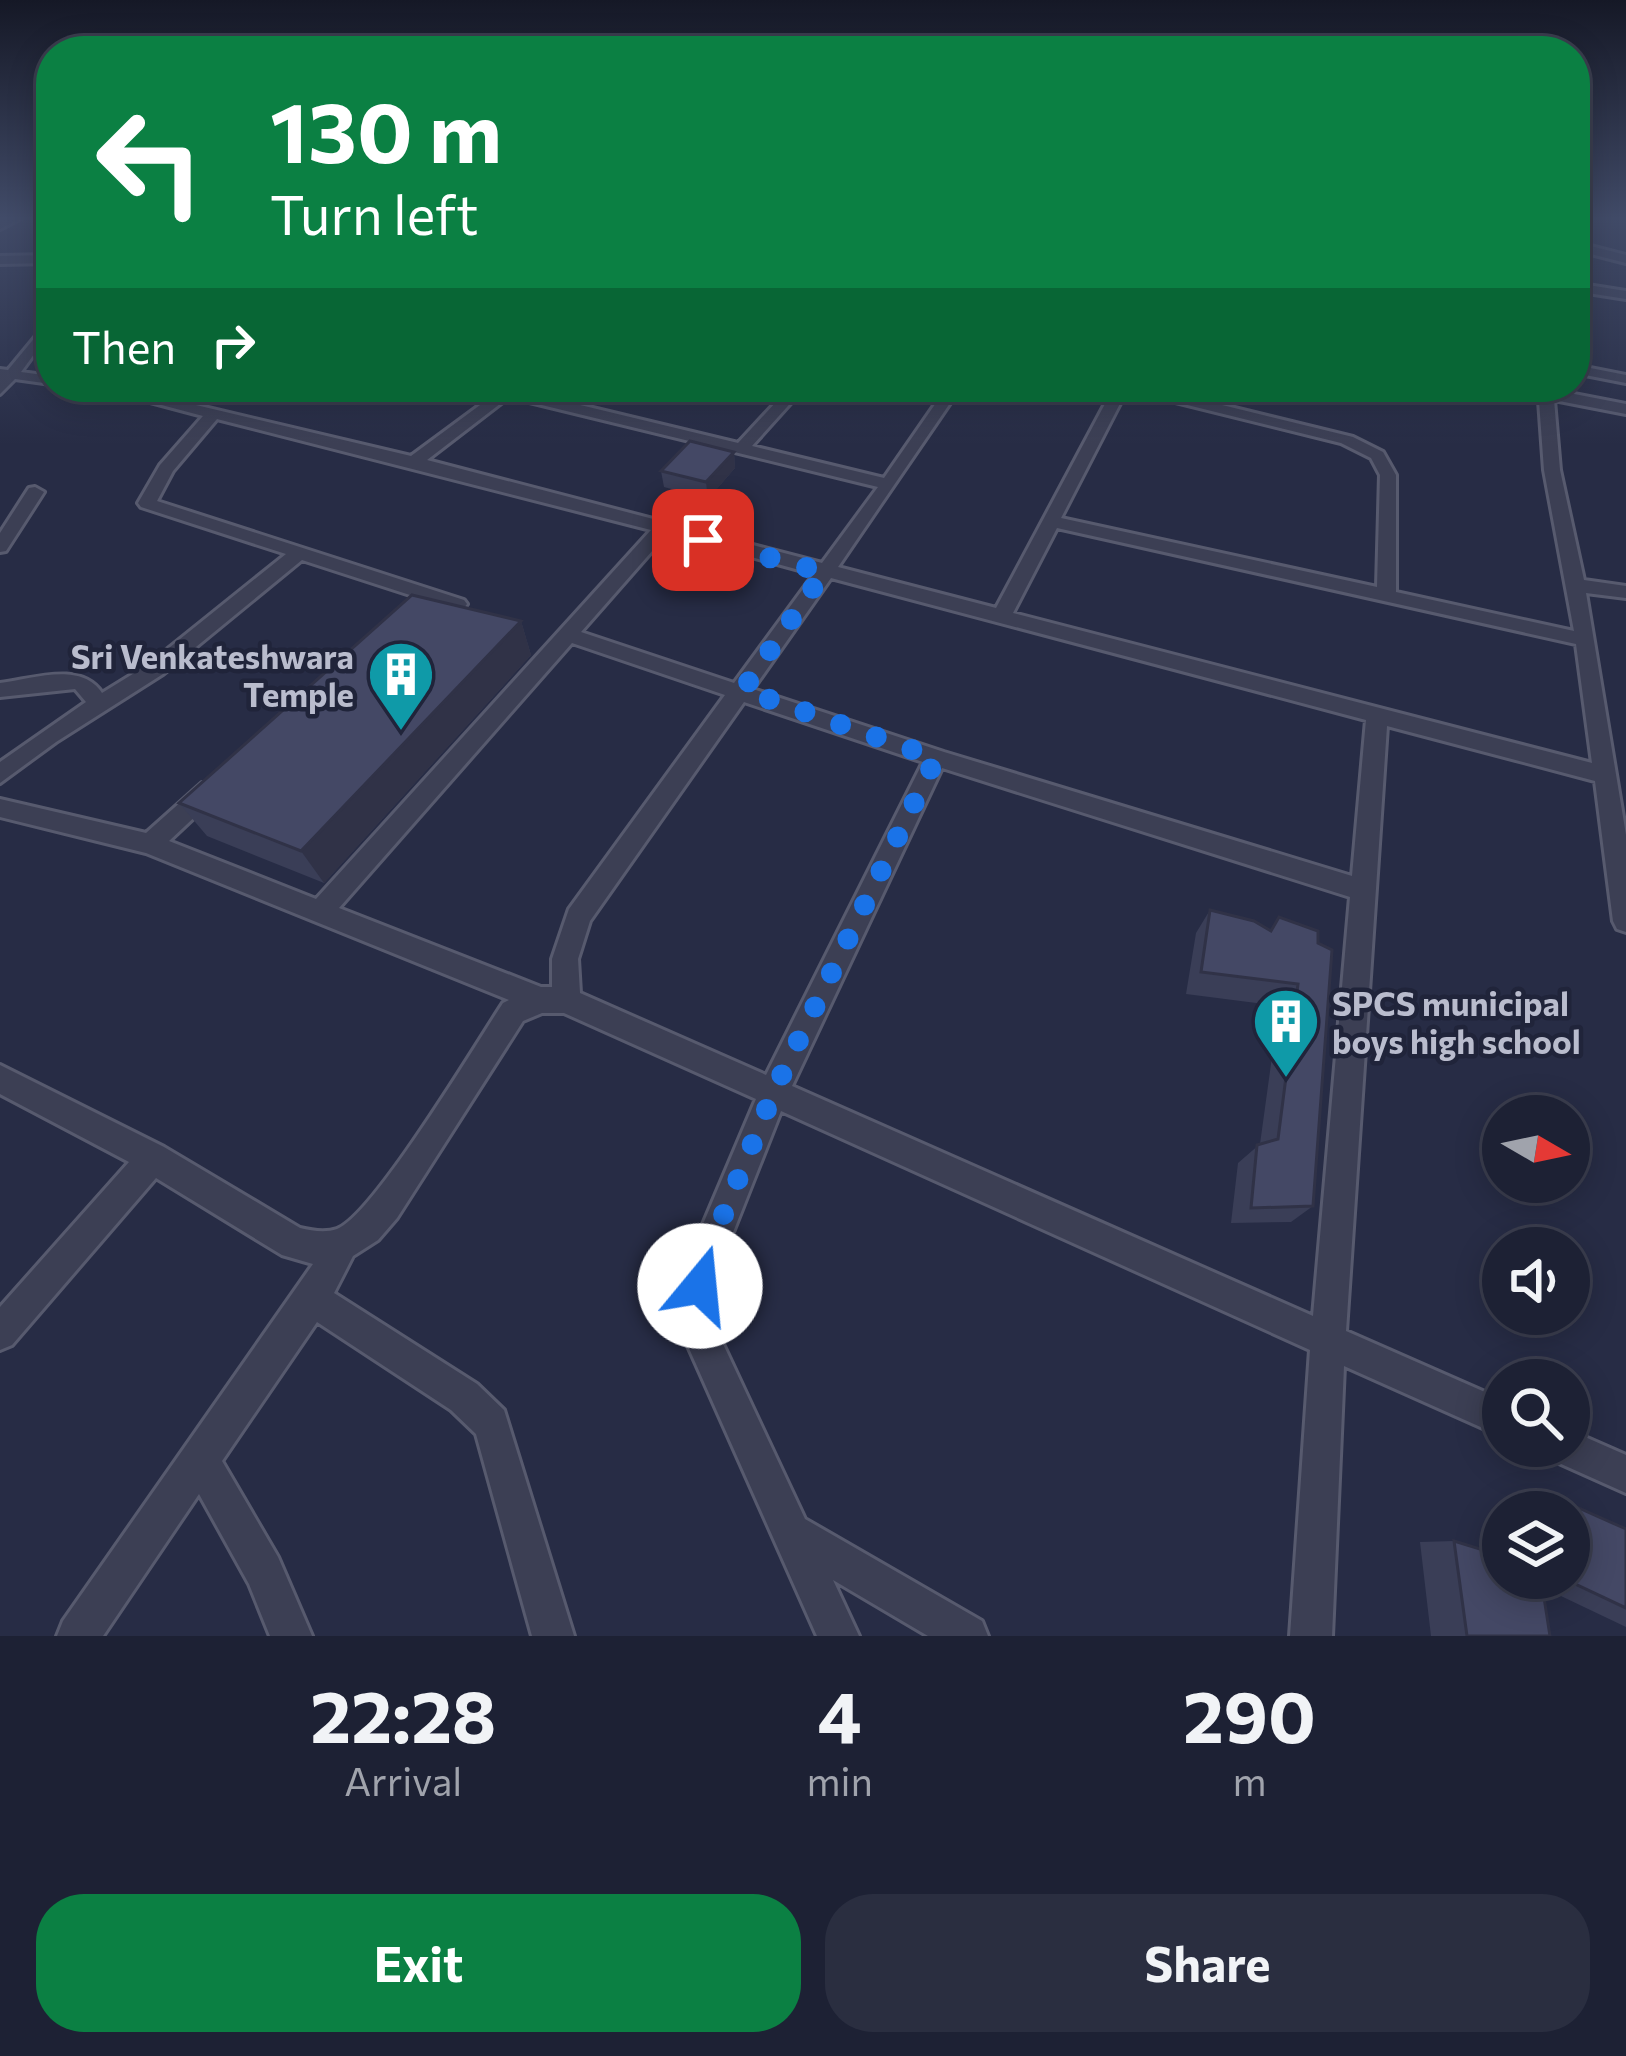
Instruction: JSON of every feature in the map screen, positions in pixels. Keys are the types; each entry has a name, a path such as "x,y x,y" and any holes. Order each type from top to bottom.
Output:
{"street":[{"path":"0,390 5,374 36,339"},
{"path":"1590,372 1626,379"},
{"path":"5,374 36,378"},
{"path":"1590,401 1626,409"},
{"path":"189,402 214,413 1607,776"},
{"path":"414,462 494,402"},
{"path":"561,402 888,484"},
{"path":"741,449 784,402"},
{"path":"553,1000 578,917 944,402"},
{"path":"1000,619 1113,402"},
{"path":"1192,402 1347,440 1377,455 1388,475 1386,595"},
{"path":"1546,402 1552,470 1586,640 1625,913"},
{"path":"214,413 166,469 148,503 298,554 416,602 457,604"},
{"path":"0,547 34,492"},
{"path":"1050,521 1586,640"},
{"path":"321,911 662,529"},
{"path":"0,774 48,736 156,669 298,554"},
{"path":"1574,585 1626,592"},
{"path":"565,634 936,758 1362,890"},
{"path":"0,690 77,680 99,705"},
{"path":"1311,1636 1328,1340 1377,716"},
{"path":"1598,721 1626,725"},
{"path":"838,1636 717,1372 700,1318 707,1255 774,1091 936,758"},
{"path":"150,844 236,766"},
{"path":"0,808 150,844 553,1000 774,1091 1482,1410"},
{"path":"0,1079 153,1158 294,1243 314,1249 340,1247 364,1233 386,1207 513,1012 553,1000"},
{"path":"0,1334 153,1158"},
{"path":"78,1636 312,1299 340,1247"},
{"path":"312,1299 464,1397 490,1423 553,1636"},
{"path":"199,1457 264,1571 291,1636"},
{"path":"1590,1458 1626,1474"},
{"path":"790,1532 967,1636"}],"building":[{"path":"690,441 734,452 706,482 661,471"},
{"path":"412,595 521,621 301,851 179,803"},
{"path":"1210,910 1254,921 1271,931 1279,917 1318,931 1318,943 1332,950 1313,1206 1251,1208 1257,1145 1278,1139 1298,984 1201,972"},
{"path":"1590,1513 1626,1529 1626,1608 1590,1591"},
{"path":"1454,1541 1482,1550 1482,1599 1544,1599 1550,1636 1467,1636"}],"place":[{"name":"Sri Venkateshwara Temple","path":"401,733"},
{"name":"SPCS municipal boys high school","path":"1286,1080"}],"route":[{"path":"700,1286 707,1255 774,1091 936,758 743,690 824,572 703,540"}]}
